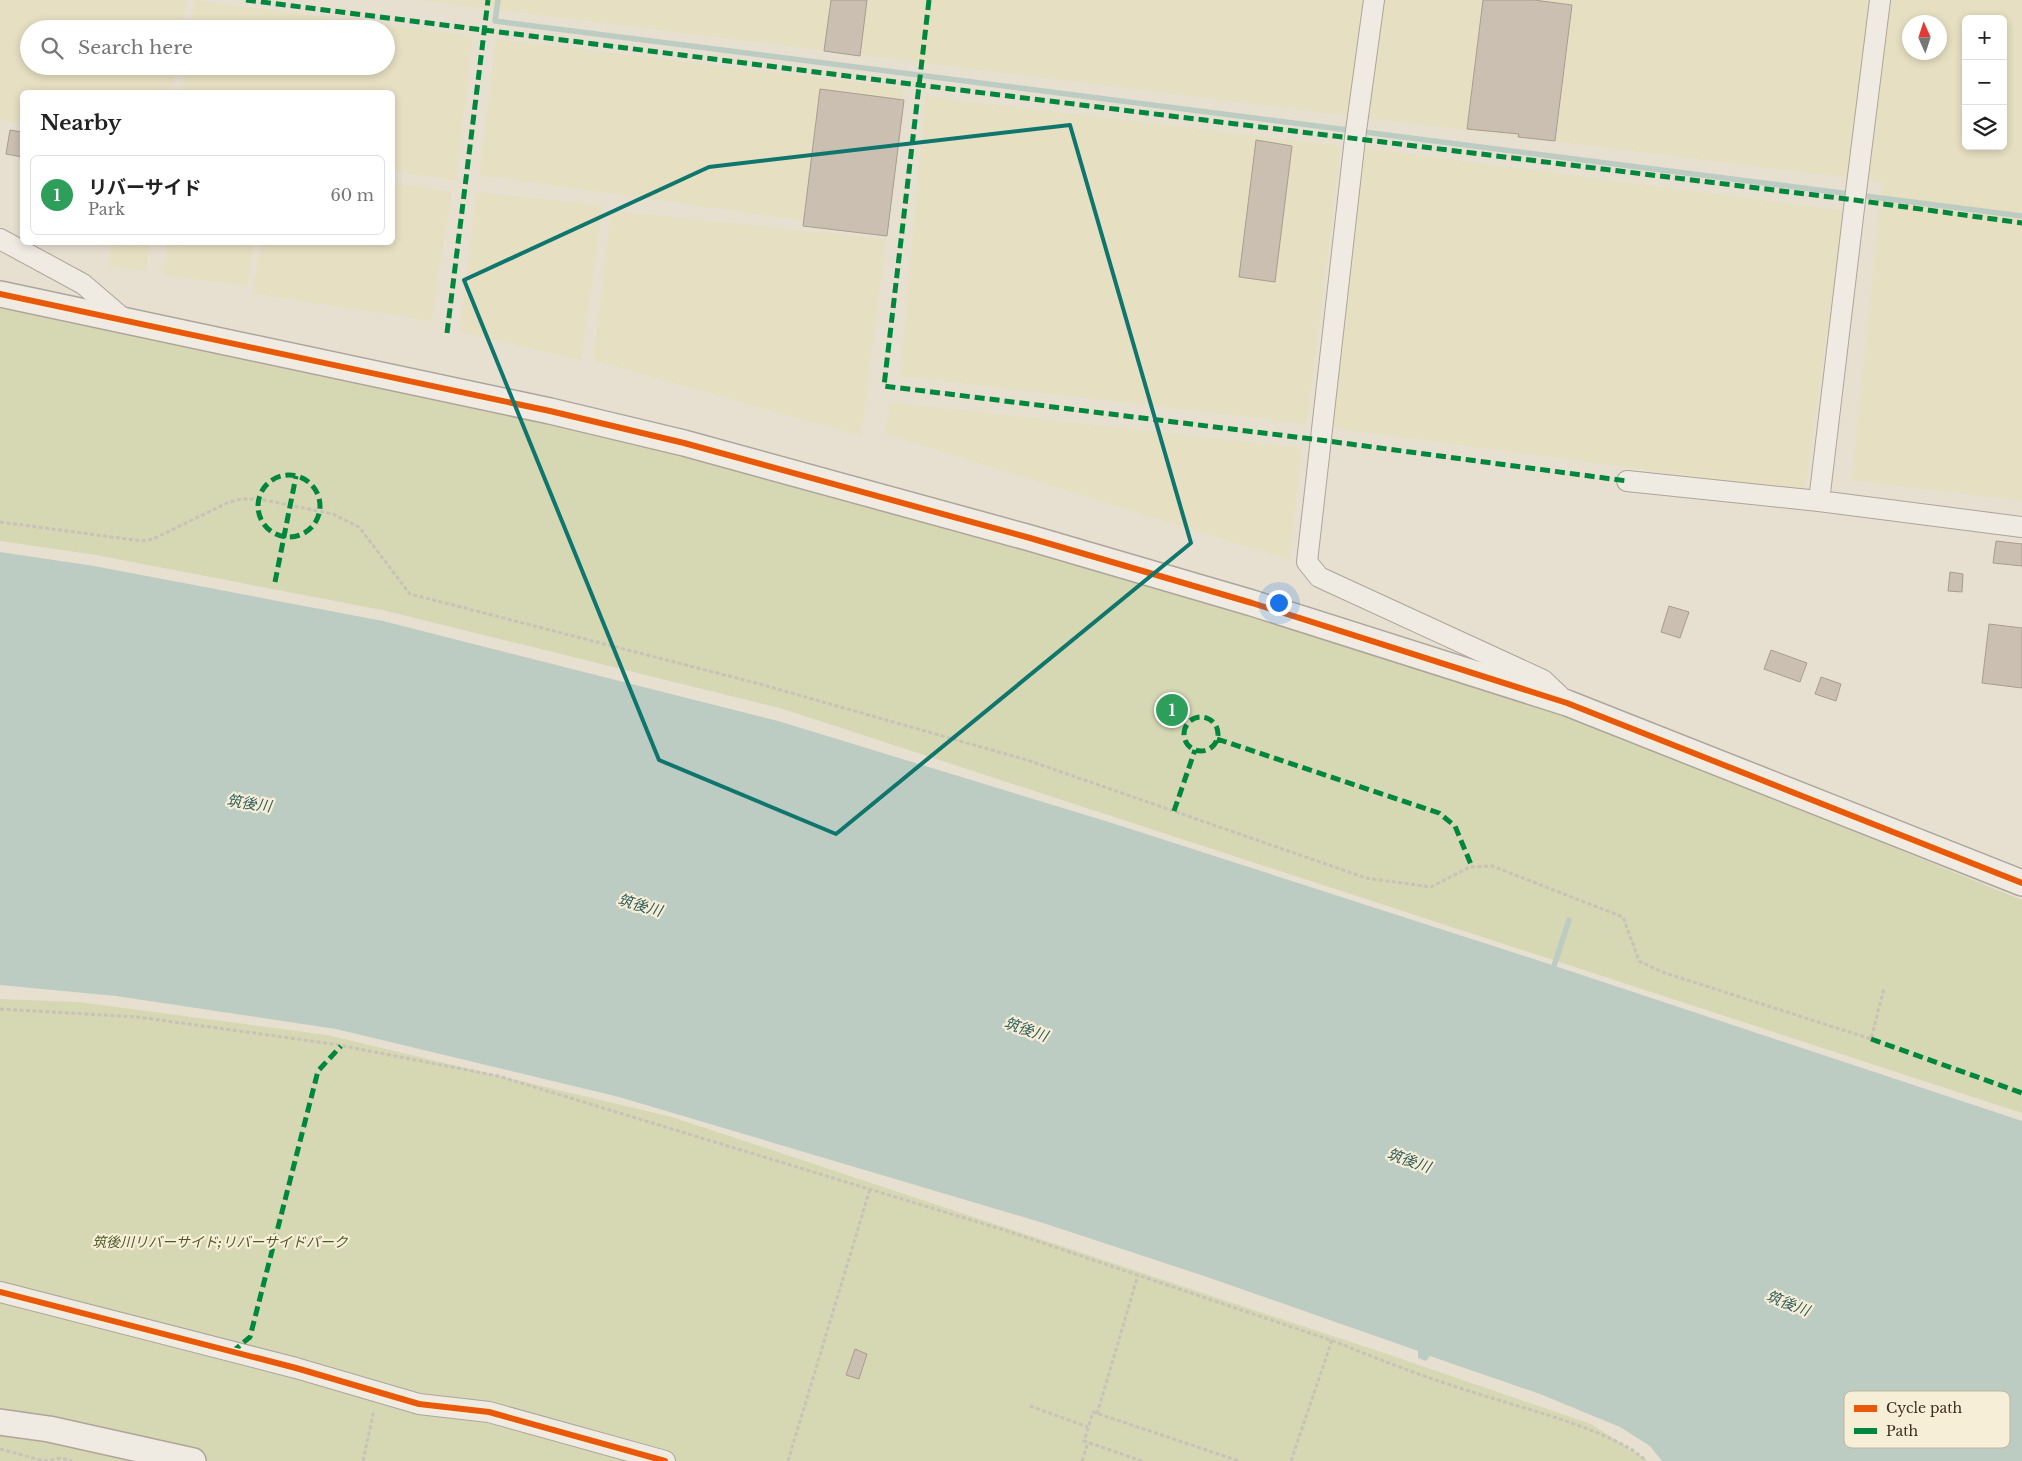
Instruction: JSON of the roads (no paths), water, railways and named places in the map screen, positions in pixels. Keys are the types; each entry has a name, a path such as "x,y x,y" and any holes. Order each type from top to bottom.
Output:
{"street":[{"path":"1374,0 1355,138 1307,562 1319,577 1543,680 1567,703"},
{"path":"1819,501 1880,0"},
{"path":"0,239 83,284 125,320"},
{"path":"0,294 550,411 684,443 1030,538 1252,603 1567,703 2022,883"},
{"path":"1627,481 1819,501 2022,527"},
{"path":"0,1292 296,1368 419,1404 489,1412 665,1461"},
{"path":"0,1422 49,1429 194,1461"}],"water":[{"name":"筑後川","path":"0,552 94,566 383,621 778,721 1112,823 1537,960 2022,1121 2022,1461 1662,1461 1650,1446 1620,1427 1540,1394 1430,1356 1426,1361 1418,1358 1418,1351 1207,1277 1040,1222 619,1097 336,1029 116,996 0,985"}],"waterway":[{"path":"498,0 495,21 2022,216"},
{"path":"1552,972 1569,920"}],"place":[{"name":"リバーサイド","path":"1172,710"}],"park label":[{"name":"筑後川リバーサイド;リバーサイドパーク","path":"220,1242"}]}
